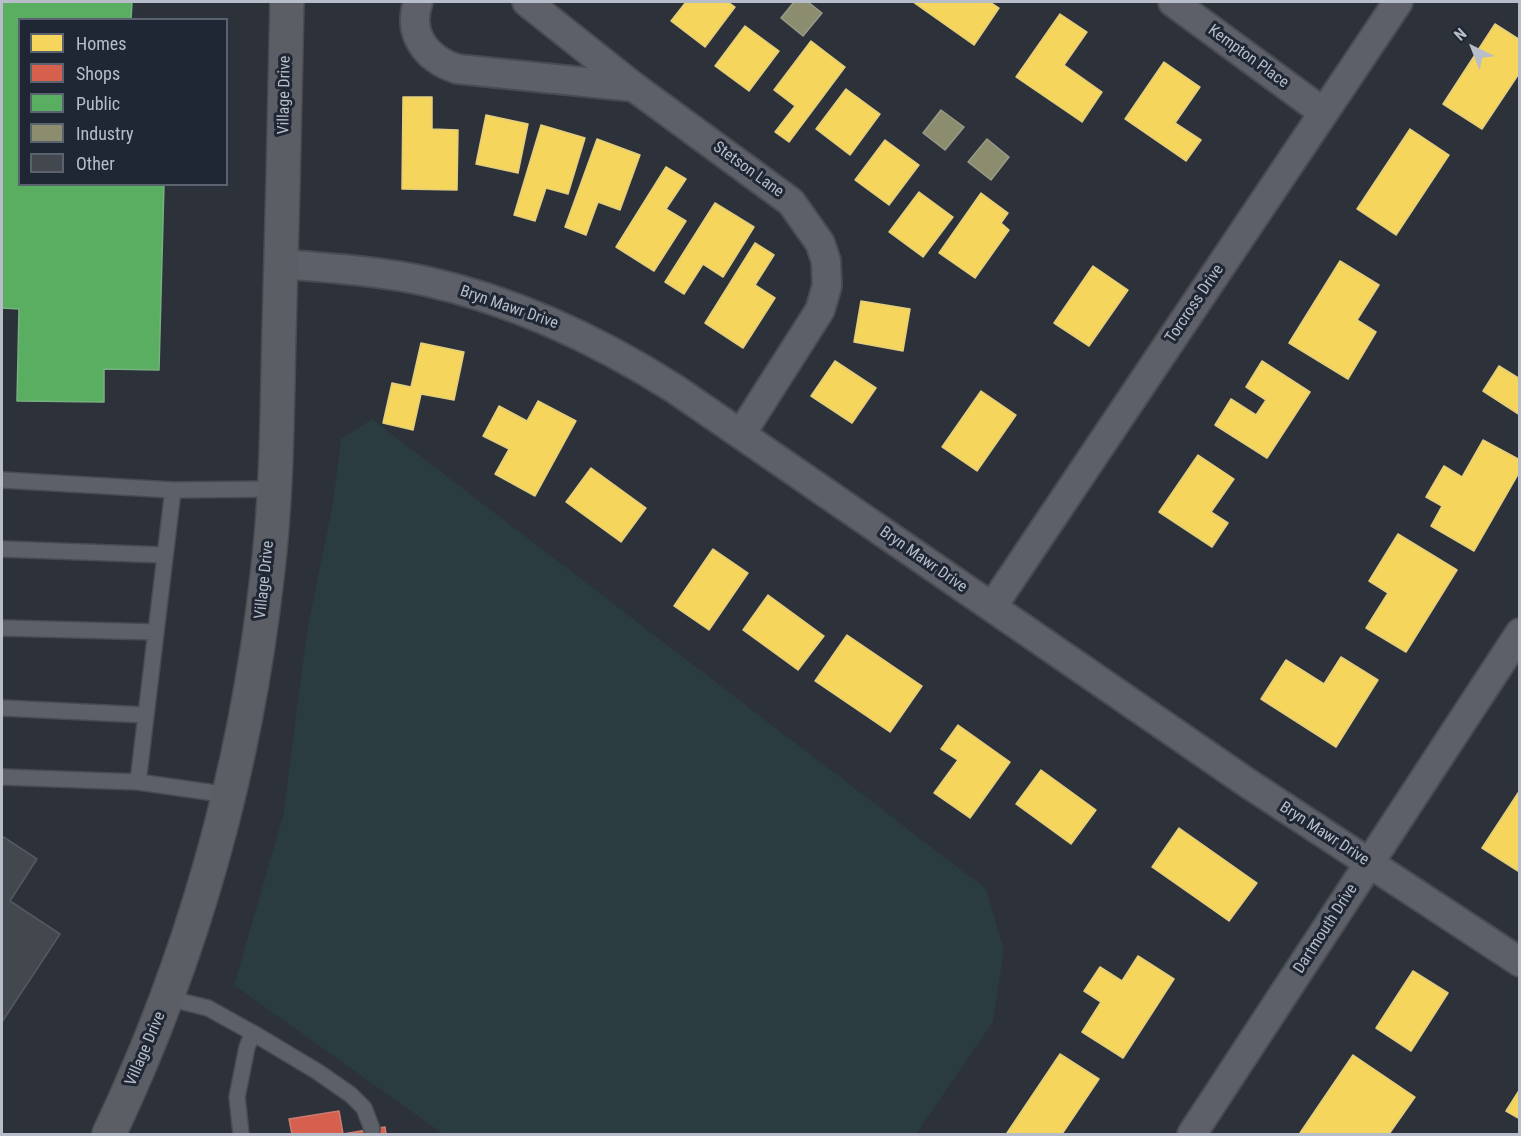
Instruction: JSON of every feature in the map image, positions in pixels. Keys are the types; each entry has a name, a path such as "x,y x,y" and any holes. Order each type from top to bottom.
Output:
{"main road":[{"name":"Village Drive","path":"108,1134 167,998 199,905 230,795 254,673 267,576 274,489 287,2"}],"street":[{"path":"418,2 415,21 418,38 428,53 441,64 458,69 634,87"},
{"name":"Stetson Lane","path":"527,2 634,87 791,201 820,243 826,261 827,286 820,310 741,434"},
{"name":"Kempton Place","path":"1173,2 1323,112"},
{"name":"Torcross Drive","path":"992,608 1398,2"},
{"name":"Bryn Mawr Drive","path":"281,264 350,269 426,282 499,302 570,330 626,358 741,434 1249,784 1520,962"},
{"name":"Dartmouth Drive","path":"1192,1134 1520,633"}],"lane":[{"path":"2,480 173,490 274,489"},
{"path":"138,782 173,490"},
{"path":"2,549 165,555"},
{"path":"2,628 156,632"},
{"path":"2,708 146,715"},
{"path":"2,777 138,782 230,795"},
{"path":"167,998 208,1008 318,1072 351,1095 364,1108 372,1129"},
{"path":"241,1134 237,1097 247,1047 254,1034"}],"shaded area":[{"path":"372,419 986,889 1004,950 993,1022 916,1134 443,1134 234,985 283,816 308,625 333,503 341,439"}],"building: Homes":[{"path":"686,2 728,2 735,7 705,47 671,21"},
{"path":"913,2 990,2 999,8 974,45"},
{"path":"1060,14 1087,32 1064,65 1102,92 1082,122 1016,77"},
{"path":"1495,24 1520,40 1520,72 1482,129 1443,104"},
{"path":"745,26 779,51 749,91 715,66"},
{"path":"811,41 845,67 789,142 775,132 795,106 774,90"},
{"path":"1164,62 1200,87 1175,123 1201,140 1186,161 1125,119"},
{"path":"846,89 880,114 850,155 816,129"},
{"path":"403,97 432,97 432,129 458,130 457,190 402,189"},
{"path":"486,115 528,124 518,173 476,164"},
{"path":"541,125 585,138 568,194 546,188 535,221 514,215"},
{"path":"1410,129 1449,155 1396,235 1357,209"},
{"path":"597,139 640,155 620,210 598,202 586,235 565,227"},
{"path":"885,140 919,165 889,205 855,180"},
{"path":"666,167 686,179 666,209 686,221 654,271 616,247"},
{"path":"919,192 953,217 923,257 889,232"},
{"path":"981,193 1008,213 1001,223 1009,230 975,278 939,253"},
{"path":"715,203 754,227 723,277 703,264 684,294 665,282"},
{"path":"755,243 774,255 755,285 775,298 743,348 705,323"},
{"path":"1340,261 1379,285 1357,320 1376,332 1348,379 1289,343"},
{"path":"1093,266 1128,290 1089,346 1054,323"},
{"path":"861,301 910,309 903,351 854,342"},
{"path":"421,343 464,352 454,400 421,394 413,430 383,423 392,383 411,387"},
{"path":"835,361 876,388 852,423 811,396"},
{"path":"1262,361 1310,392 1267,458 1215,425 1231,399 1256,415 1266,400 1246,387"},
{"path":"1499,366 1520,379 1520,415 1483,391"},
{"path":"981,391 1016,415 977,471 942,447"},
{"path":"538,401 576,421 535,496 495,474 509,449 483,436 499,406 527,421"},
{"path":"1483,440 1520,460 1520,471 1474,551 1431,526 1442,506 1426,497 1444,466 1462,477"},
{"path":"1198,455 1234,479 1211,512 1228,523 1212,547 1159,512"},
{"path":"591,468 646,508 621,542 566,502"},
{"path":"1398,534 1457,570 1406,652 1366,628 1388,593 1369,581"},
{"path":"713,549 748,573 709,630 674,606"},
{"path":"768,595 824,636 798,670 743,630"},
{"path":"847,635 922,686 890,732 815,681"},
{"path":"1341,657 1378,680 1336,747 1261,699 1286,660 1324,684"},
{"path":"958,725 1010,762 970,818 934,793 958,760 941,749"},
{"path":"1041,770 1096,810 1071,844 1016,804"},
{"path":"1520,790 1520,869 1518,871 1482,848"},
{"path":"1179,828 1257,883 1229,921 1152,867"},
{"path":"1138,956 1174,979 1123,1058 1082,1032 1101,1002 1084,991 1100,967 1122,981"},
{"path":"1413,971 1448,993 1411,1051 1376,1028"},
{"path":"1060,1054 1099,1079 1062,1134 1007,1133"},
{"path":"1353,1055 1415,1097 1389,1134 1301,1134 1300,1133"},
{"path":"1520,1089 1520,1119 1506,1111"}],"building: Shops":[{"path":"339,1111 343,1134 292,1134 289,1119"},
{"path":"385,1127 386,1134 343,1134"}],"building: Public":[{"path":"2,2 132,2 131,18 18,18 18,186 164,186 159,370 104,369 104,402 17,401 19,309 2,308"}],"building: Industry":[{"path":"794,2 808,2 822,13 803,36 781,18"},
{"path":"941,110 964,127 945,150 923,133"},
{"path":"987,139 1009,157 991,180 968,162"}],"building: Other":[{"path":"2,836 37,859 10,901 60,934 2,1022"}]}
